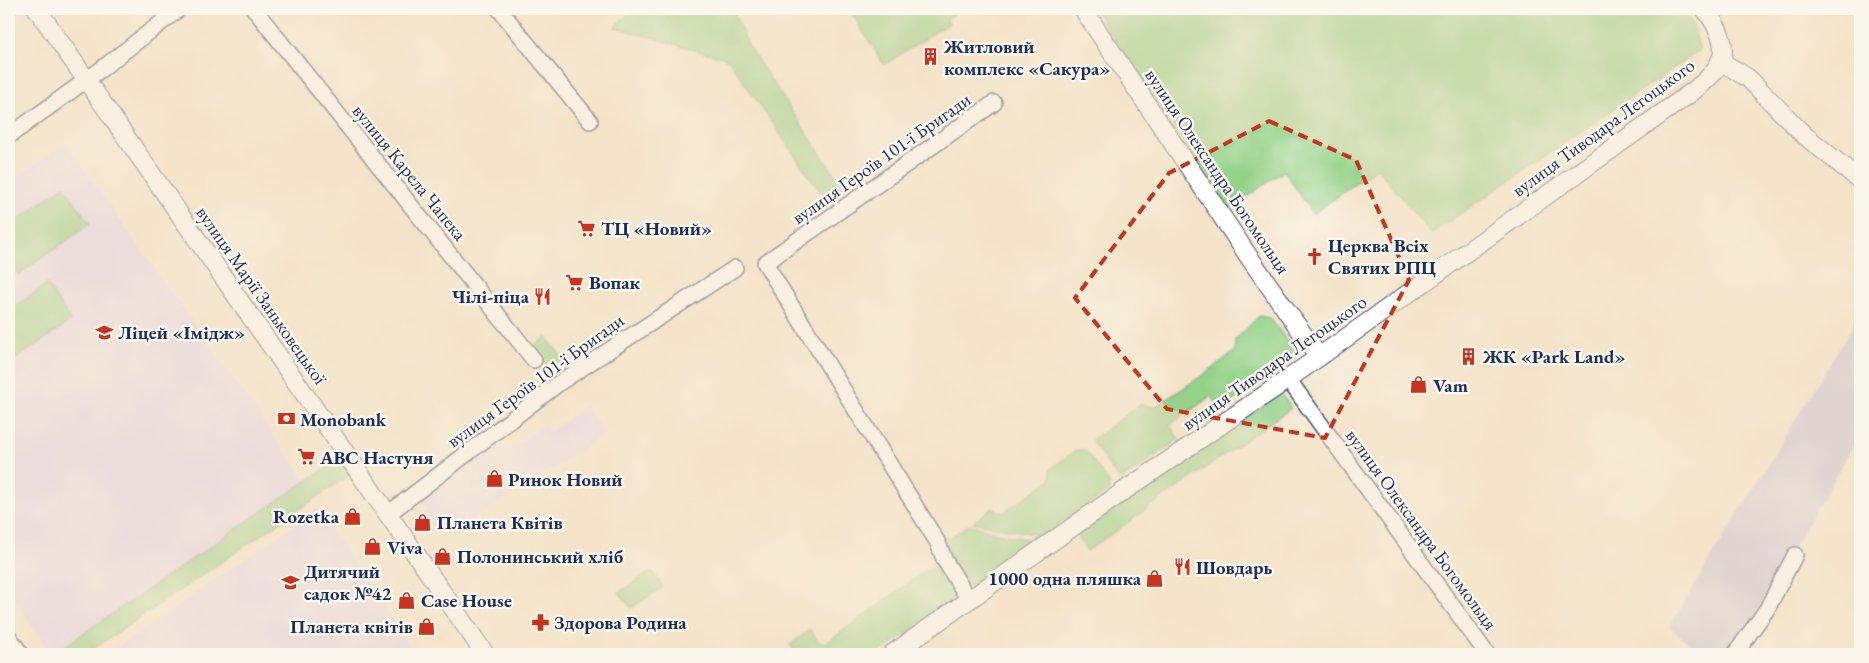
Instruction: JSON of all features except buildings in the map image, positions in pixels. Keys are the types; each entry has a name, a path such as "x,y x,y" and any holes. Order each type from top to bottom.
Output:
{"street":[{"name":"вулиця Марії Заньковецької","path":"37,9 485,654"},
{"path":"9,136 179,9"},
{"name":"вулиця Карела Чапека","path":"254,9 534,360"},
{"path":"499,9 590,120"},
{"name":"вулиця Олександра Богомольця","path":"1083,9 1249,257 1319,357"},
{"path":"1712,11 1724,46 1720,61 1748,78 1804,135 1860,180"},
{"name":"вулиця Тиводара Легоцького","path":"892,654 1288,379 1692,92 1715,71 1720,61"},
{"name":"вулиця Героїв 101-ї Бригади","path":"968,600 944,559 938,542 765,263 994,103"},
{"name":"вулиця Героїв 101-ї Бригади","path":"388,514 559,383 735,268"},
{"name":"вулиця Олександра Богомольця","path":"1288,379 1487,654"},
{"path":"1735,654 1767,609 1795,556"},
{"path":"9,637 21,654"}],"highlighted area":[{"path":"1269,121 1356,160 1409,280 1325,438 1167,409 1075,298 1169,173"}],"shaded area":[{"name":"Ліцей «Імідж»","path":"65,143 307,482 51,654 9,591 9,182"},
{"path":"1860,314 1860,434 1740,640 1716,654 1703,654 1669,627"},
{"name":"Ринок Новий","path":"585,406 604,434 447,537 438,522 432,527 422,512 428,507 422,500 480,457 501,438 508,450 544,425 549,432"},
{"name":"Дитячий садок №42","path":"317,509 416,654 109,654"}],"green space":[{"path":"634,9 732,9 749,47 845,190 827,202 728,59 614,27"},
{"path":"849,9 960,10 947,19 949,23 884,65"},
{"path":"1094,9 1681,9 1692,24 1700,50 1431,234 1377,168 1313,214 1284,171 1229,209"},
{"path":"64,186 90,224 18,275 9,262 9,226"},
{"path":"47,284 71,321 9,364 9,311"},
{"path":"1259,316 1270,318 1296,352 1296,358 1221,409 1211,396 1170,425 1179,439 1123,479 1118,478 1093,443 1093,439 1141,404 1155,407 1203,375 1235,351 1235,340"},
{"path":"547,337 564,360 550,369 534,346"},
{"path":"1281,393 1291,408 1087,551 1077,536"},
{"path":"1076,450 1085,450 1110,484 1108,491 1042,536 973,522 993,508 1003,513 1051,479 1050,469"},
{"path":"340,458 351,474 86,654 53,654"},
{"path":"970,524 997,533 1036,541 972,586 968,585 944,544 945,540"},
{"path":"938,562 955,591 954,600 877,654 797,654 790,645 810,629 819,642 826,643"},
{"path":"652,571 663,587 631,608 619,592"}],"place":[{"name":"Житловий комплекс «Сакура»","path":"930,57"},
{"name":"ТЦ «Новий»","path":"587,228"},
{"name":"Церква Всіх Святих РПЦ","path":"1314,256"},
{"name":"Вопак","path":"575,282"},
{"name":"Чілі-піца","path":"543,296"},
{"name":"Ліцей «Імідж»","path":"104,332"},
{"name":"ЖК «Park Land»","path":"1469,356"},
{"name":"Vam","path":"1419,385"},
{"name":"Monobank","path":"286,419"},
{"name":"ABC Настуня","path":"306,457"},
{"name":"Ринок Новий","path":"494,479"},
{"name":"Rozetka","path":"353,516"},
{"name":"Планета Квітів","path":"423,522"},
{"name":"Viva","path":"373,547"},
{"name":"Полонинський хліб","path":"443,556"},
{"name":"Шовдарь","path":"1182,567"},
{"name":"1000 одна пляшка","path":"1155,578"},
{"name":"Дитячий садок №42","path":"290,582"},
{"name":"Case House","path":"407,600"},
{"name":"Здорова Родина","path":"540,622"},
{"name":"Планета квітів","path":"427,626"}]}
